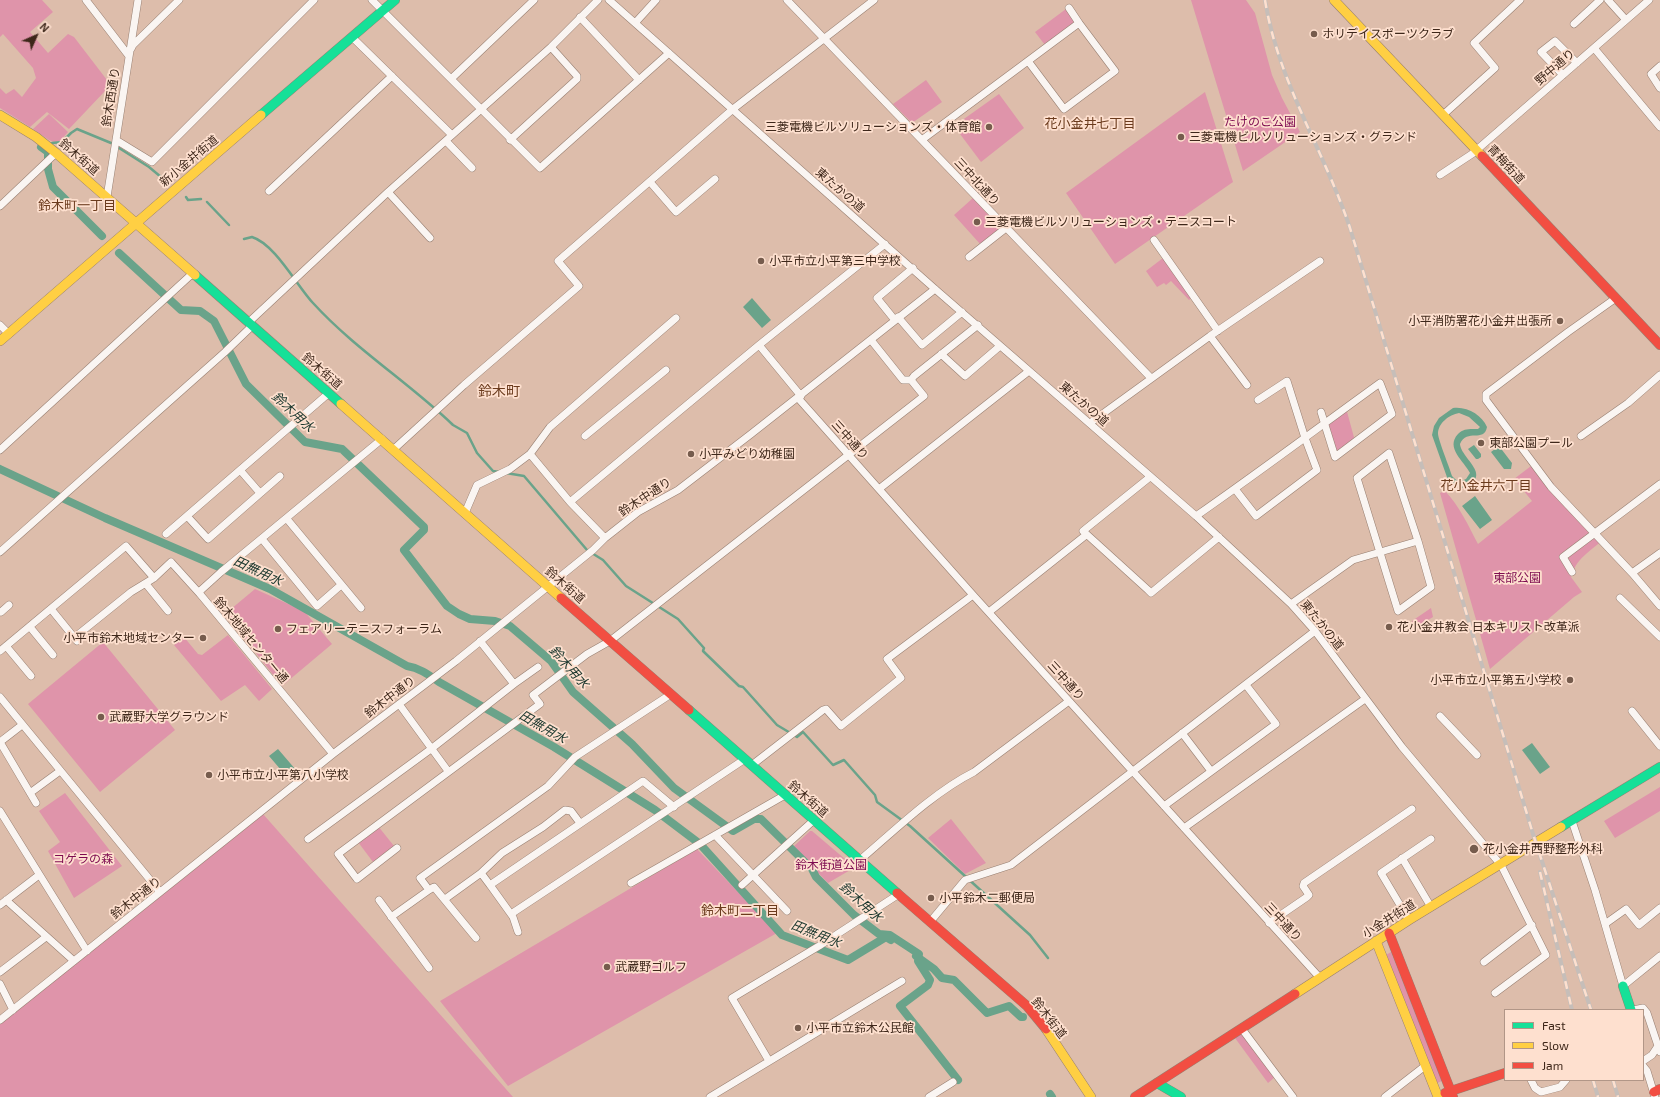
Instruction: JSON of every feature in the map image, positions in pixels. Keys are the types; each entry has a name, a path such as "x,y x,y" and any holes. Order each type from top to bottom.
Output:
{"main road":[{"name":"新小金井街道","path":"0,341 135,222 395,0"},
{"name":"青梅街道","path":"1334,0 1660,345"},
{"name":"鈴木街道","path":"0,115 36,137 56,152 1034,1014 1091,1097"},
{"name":"小金井街道","path":"1135,1097 1389,933 1660,767"},
{"path":"1389,933 1452,1094"},
{"path":"1376,942 1438,1097 1452,1094 1504,1073"},
{"path":"1623,986 1632,1009"},
{"path":"1157,1083 1181,1097"}],"street":[{"path":"86,0 129,54 133,45 159,22 179,0"},
{"name":"鈴木西通り","path":"107,197 138,0"},
{"path":"116,140 152,162 314,0"},
{"path":"372,0 450,80 540,168 669,53"},
{"path":"450,80 534,0"},
{"path":"0,552 228,349 250,324 291,283 388,192 551,47 598,0"},
{"name":"東たかの道","path":"608,0 935,289 1196,516 1291,604 1315,631 1402,748 1501,865 1546,955 1495,993"},
{"path":"635,23 656,0"},
{"name":"三中北通り","path":"787,0 1151,378"},
{"path":"394,449 464,385 579,286 558,261 733,109 874,0"},
{"path":"1443,115 1495,68 1474,43 1520,0"},
{"path":"1574,24 1600,0"},
{"path":"1608,0 1626,20"},
{"name":"野中通り","path":"1440,175 1476,150 1649,0"},
{"path":"1028,61 1064,108 1115,71 1069,8"},
{"path":"580,17 639,80"},
{"path":"922,139 1079,23"},
{"path":"352,37 452,135"},
{"path":"1563,75 1541,52 1555,40 1577,63"},
{"path":"510,140 577,79 551,47"},
{"path":"1594,48 1660,127"},
{"path":"1660,66 1651,74 1660,88"},
{"path":"269,191 392,76"},
{"path":"446,141 472,168"},
{"path":"0,206 56,152"},
{"path":"650,182 676,212 714,179"},
{"path":"388,192 430,238"},
{"path":"969,257 1006,228"},
{"path":"1154,240 1218,331"},
{"path":"570,502 759,345 884,244"},
{"path":"1090,423 1210,336 1320,261"},
{"path":"913,268 877,298 922,345 962,312"},
{"path":"0,450 193,273"},
{"name":"鈴木中通り","path":"0,1020 333,754 437,676 638,512 678,490 800,397 886,328 896,318 935,289"},
{"path":"1616,298 1486,394 1486,400 1525,454 1554,490 1632,573 1660,606"},
{"path":"465,513 477,485 509,470 530,454 550,427 676,318"},
{"path":"0,325 9,334"},
{"path":"871,340 903,380 911,380 978,325"},
{"path":"1210,336 1246,385"},
{"name":"三中通り","path":"759,345 848,455 1320,978"},
{"path":"941,354 965,376 1000,346"},
{"path":"585,436 666,370"},
{"path":"879,489 1029,371"},
{"path":"1581,436 1628,403 1660,375"},
{"path":"397,848 357,879 338,854 512,723 540,704 534,695 586,654 610,641 924,396 911,380"},
{"path":"1235,489 1256,516 1317,470 1287,381 1258,400"},
{"path":"1196,516 1235,489 1305,438 1325,423 1340,412 1380,382 1392,414 1335,457 1325,423 1321,412"},
{"path":"166,534 329,393"},
{"name":"鈴木地域センター通","path":"333,754 200,594 201,589 220,572 382,440"},
{"path":"1389,453 1418,541 1431,588 1398,611 1357,478 1389,453"},
{"path":"530,454 570,502 605,538"},
{"path":"240,470 260,493"},
{"path":"187,516 208,539 280,476"},
{"path":"1150,477 1083,531 1151,593 1219,537"},
{"path":"1572,572 1562,557 1660,484"},
{"path":"287,518 361,608"},
{"path":"989,612 1086,534"},
{"path":"262,539 317,606 342,585"},
{"path":"1291,604 1353,560 1418,541"},
{"path":"0,651 126,546 154,578"},
{"path":"1632,573 1660,553"},
{"path":"51,609 76,639 131,592 146,584 172,562 200,594"},
{"path":"146,584 168,611"},
{"path":"511,914 687,798 748,762 823,710 826,709 841,726 901,678 887,659 973,595"},
{"path":"1620,598 1660,637"},
{"path":"30,627 53,655"},
{"path":"930,922 965,880 1011,865 1315,631"},
{"path":"480,641 514,684"},
{"path":"6,646 31,676"},
{"path":"308,839 431,749 538,667"},
{"path":"1164,806 1276,724 1246,685"},
{"path":"429,890 420,878 548,786 573,759 671,694"},
{"path":"0,697 160,892"},
{"path":"1184,828 1365,699"},
{"path":"860,860 898,827 958,780 974,772 1069,701"},
{"path":"399,704 448,771"},
{"path":"1632,711 1660,746"},
{"path":"1440,716 1477,755"},
{"path":"22,725 0,742 36,803"},
{"path":"1182,733 1211,771"},
{"path":"30,793 60,771"},
{"path":"490,885 643,781 674,807"},
{"path":"631,883 785,795"},
{"path":"1269,923 1308,897 1309,895 1303,886 1304,883 1412,809"},
{"path":"445,899 481,873 502,853 543,828 565,810 571,811 580,823"},
{"path":"0,811 87,951"},
{"path":"742,885 814,820"},
{"path":"1572,821 1623,986 1660,956"},
{"path":"715,835 752,876 787,911"},
{"path":"1410,920 1381,873 1431,839"},
{"path":"1402,858 1431,907"},
{"path":"481,873 511,914 518,932"},
{"path":"39,875 3,903 46,937 74,962"},
{"path":"391,917 434,887 476,938"},
{"path":"769,1061 732,998 819,946 899,894"},
{"path":"378,900 429,968"},
{"path":"1605,924 1626,909 1639,925 1660,908"},
{"path":"1484,962 1532,925"},
{"path":"0,972 46,937"},
{"path":"710,1097 902,980"},
{"path":"0,984 13,1010"},
{"path":"1644,1010 1659,1049 1644,1060"},
{"path":"1242,1029 1293,1097"},
{"path":"1385,1097 1426,1066"},
{"path":"1644,1068 1656,1093"},
{"path":"1532,1081 1535,1088 1541,1092 1560,1087 1566,1081"},
{"path":"929,1097 953,1082"}],"green space":[{"path":"0,0 42,0 53,12 30,32 48,53 68,34 74,37 107,80 106,90 69,129 47,112 30,127 0,108 0,88 6,94 14,89 22,97 36,78 33,68 3,34 0,37"},
{"name":"たけのこ公園","path":"1191,0 1246,0 1255,13 1272,75 1300,132 1243,171"},
{"path":"1066,9 1079,27 1048,49 1035,32"},
{"path":"926,80 942,102 912,123 893,104"},
{"name":"三菱電機ビルソリューションズ・グランド","path":"1205,92 1233,182 1115,264 1066,193"},
{"name":"三菱電機ビルソリューションズ・体育館","path":"999,94 1024,128 981,162 954,126"},
{"path":"49,114 68,132 60,141 54,142 49,140 33,129"},
{"name":"三菱電機ビルソリューションズ・テニスコート","path":"973,198 1001,229 981,245 954,215"},
{"path":"1163,258 1192,297 1189,300 1171,281 1166,285 1164,283 1157,287 1146,271"},
{"path":"1346,408 1355,441 1335,457 1325,423"},
{"name":"東部公園","path":"1535,463 1603,540 1584,556 1573,571 1571,577 1582,592 1574,597 1490,669 1440,493 1445,491 1455,503 1478,544 1532,501 1514,479"},
{"name":"フェアリーテニスフォーラム","path":"255,589 304,611 332,644 282,686 225,614"},
{"path":"1431,608 1433,617 1415,628 1412,621"},
{"path":"228,635 272,689 259,701 245,685 221,701 174,645 184,637 198,654 202,655"},
{"name":"武蔵野大学グラウンド","path":"103,642 175,730 100,792 28,704"},
{"path":"1660,787 1660,811 1615,838 1604,821"},
{"name":"コゲラの森","path":"65,793 122,866 74,898 48,851 60,842 39,811"},
{"path":"263,814 513,1097 0,1097 0,1023"},
{"path":"951,819 986,863 965,874 928,838"},
{"path":"378,826 394,846 373,862 358,842"},
{"name":"鈴木街道公園","path":"810,831 812,831 852,865 852,869 828,883 793,847"},
{"name":"武蔵野ゴルフ","path":"697,849 777,933 508,1086 440,1001"},
{"path":"1391,952 1442,1081 1437,1083 1386,955"},
{"path":"1243,1033 1275,1077 1268,1083 1235,1038"}],"shaded area":[{"path":"752,298 771,320 762,328 743,307"},
{"path":"1453,408 1464,408 1478,415 1487,427 1485,432 1482,434 1467,437 1463,439 1460,444 1476,473 1476,478 1462,488 1453,486 1448,480 1432,435 1434,426 1439,418","holes":["1459,413 1469,417 1480,427 1478,429 1467,429 1458,434 1455,439 1454,444 1457,454 1470,473 1466,479 1459,482 1452,476 1440,443 1438,430 1445,420"]},
{"path":"1474,445 1481,454 1481,457 1478,459 1476,459 1468,449"},
{"path":"1499,446 1512,463 1511,469 1504,469 1491,452"},
{"path":"1475,496 1492,520 1480,529 1462,506"},
{"path":"1532,743 1550,767 1540,774 1522,750"},
{"path":"278,749 296,770 287,777 269,756"}],"waterway":[{"path":"52,143 62,142 77,129 111,143"},
{"name":"鈴木用水","path":"41,147 48,152 48,169 53,187 102,236"},
{"path":"119,148 149,167 167,182"},
{"path":"186,197 188,200 201,199"},
{"path":"207,202 229,225"},
{"path":"244,239 252,237 261,241 269,248 285,266 307,296 329,320 436,409 453,425 467,433 477,453 493,471 499,472"},
{"name":"鈴木用水","path":"119,253 181,310 200,311 214,321 246,384 305,442 342,449 424,527 424,530 404,550 447,606 470,619 495,621 510,626 551,661 573,692 632,744 674,788 733,831 754,819 761,819 812,869 816,877 854,915 879,934 890,935 919,954 918,961 930,980 928,985 900,1006 958,1080"},
{"name":"田無用水","path":"0,469 105,518 270,589 407,666 424,672 554,747 655,810 700,844 782,935 848,960 886,937 891,940"},
{"path":"506,473 524,476 587,550 603,560 626,586 678,619 704,648 703,651 739,686 743,687 777,725 797,737 803,732 833,765 844,760 875,795 877,802 910,826 1030,935 1048,958"},
{"name":"田無用水","path":"916,956 934,969 942,978 954,980 987,1013 1009,1006 1021,1017 1023,1017"}],"railway":[{"path":"1265,0 1271,30 1280,59 1291,88 1328,171 1350,228 1533,834 1591,1009"},
{"path":"1540,872 1572,1009"},
{"path":"1593,1081 1598,1097"},
{"path":"1613,1081 1618,1097"}],"traffic: fast":[{"path":"261,115 395,0"},
{"path":"195,275 341,404"},
{"path":"689,710 897,893"},
{"path":"1561,827 1660,767"},
{"path":"1623,986 1631,1009"},
{"path":"1157,1083 1181,1097"}],"traffic: slow":[{"path":"1334,0 1482,156"},
{"path":"0,115 36,137 56,153 195,275"},
{"path":"0,341 261,115"},
{"path":"341,404 561,598"},
{"path":"1295,994 1409,920 1561,827"},
{"path":"1376,941 1438,1097"},
{"path":"1046,1029 1091,1097"}],"traffic: jam":[{"path":"1482,156 1660,345"},
{"path":"561,598 689,710"},
{"path":"897,893 1027,1006 1046,1029"},
{"path":"1389,933 1453,1097"},
{"path":"1135,1097 1295,994"},
{"path":"1445,1093 1504,1073"},
{"path":"1654,1092 1660,1089"}],"place":[{"name":"ホリデイスポーツクラブ","path":"1314,34"},
{"name":"三菱電機ビルソリューションズ・体育館","path":"989,127"},
{"name":"三菱電機ビルソリューションズ・グランド","path":"1181,137"},
{"name":"三菱電機ビルソリューションズ・テニスコート","path":"977,222"},
{"name":"小平市立小平第三中学校","path":"761,261"},
{"name":"小平消防署花小金井出張所","path":"1560,321"},
{"name":"東部公園プール","path":"1481,443"},
{"name":"小平みどり幼稚園","path":"691,454"},
{"name":"花小金井教会 日本キリスト改革派","path":"1389,627"},
{"name":"フェアリーテニスフォーラム","path":"278,629"},
{"name":"小平市鈴木地域センター","path":"203,638"},
{"name":"小平市立小平第五小学校","path":"1570,680"},
{"name":"武蔵野大学グラウンド","path":"101,717"},
{"name":"小平市立小平第八小学校","path":"209,775"},
{"name":"花小金井西野整形外科","path":"1474,849"},
{"name":"小平鈴木二郵便局","path":"931,898"},
{"name":"武蔵野ゴルフ","path":"607,967"},
{"name":"小平市立鈴木公民館","path":"798,1028"}],"district":[{"name":"花小金井七丁目","path":"1090,124"},
{"name":"鈴木町一丁目","path":"77,206"},
{"name":"鈴木町","path":"499,391"},
{"name":"花小金井六丁目","path":"1486,486"},
{"name":"鈴木町二丁目","path":"740,911"}]}
